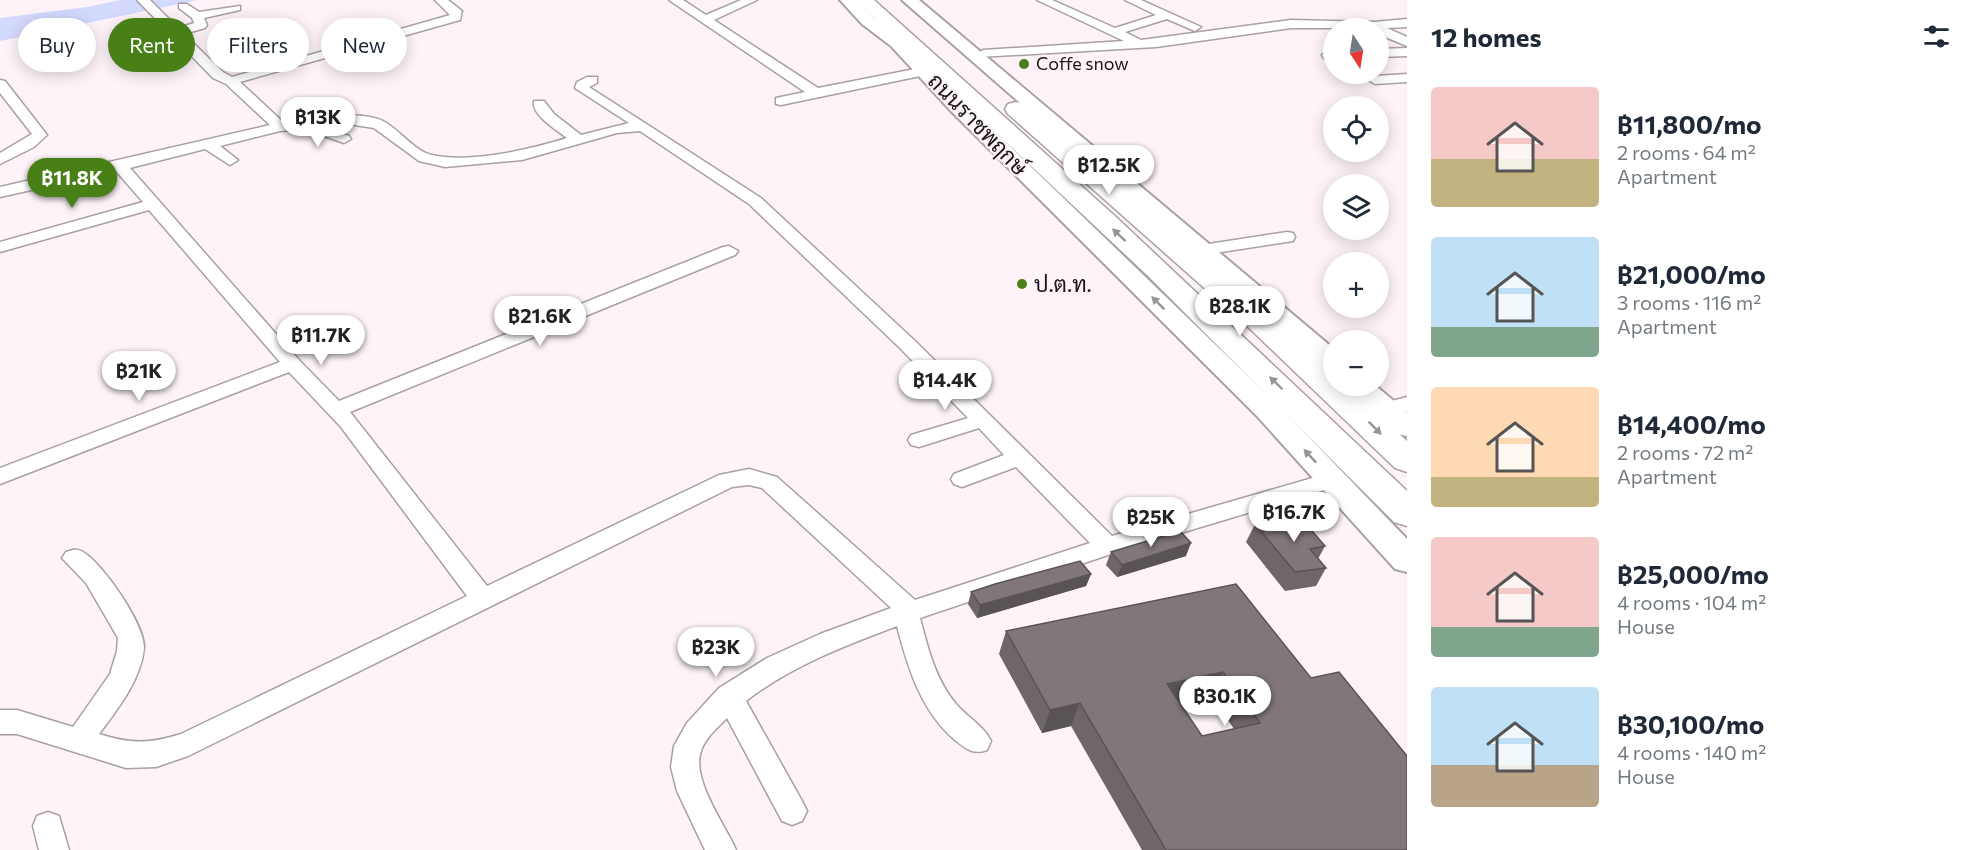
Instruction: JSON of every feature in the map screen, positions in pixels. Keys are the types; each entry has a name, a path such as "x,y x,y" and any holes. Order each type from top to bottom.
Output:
{"main road":[{"path":"838,0 860,21 897,42"},
{"name":"ถนนราชพฤกษ์","path":"848,0 868,21 897,42 957,106 1267,410 1407,560"},
{"name":"ถนนราชพฤกษ์","path":"864,0 1004,126 1178,290 1407,513"},
{"name":"ถนนราชพฤกษ์","path":"890,0 1256,319 1407,460"},
{"name":"ถนนราชพฤกษ์","path":"910,0 1323,354"},
{"path":"919,0 1008,75 1024,98"},
{"path":"1194,243 1256,319"},
{"path":"1178,290 1267,410"},
{"path":"1375,396 1400,413"}],"street":[{"path":"143,0 160,18"},
{"path":"441,0 456,11 456,17"},
{"path":"675,0 816,93"},
{"path":"704,20 751,0"},
{"path":"1043,0 1142,45"},
{"path":"1130,27 1162,37 1194,30 1195,27 1131,0"},
{"path":"183,6 197,16 201,25 195,27"},
{"path":"197,16 236,8"},
{"path":"1114,32 1168,15"},
{"path":"456,17 468,26"},
{"path":"231,81 456,17"},
{"path":"1389,26 1407,23"},
{"path":"983,54 1142,45 1292,24 1323,25"},
{"path":"1389,30 1407,35"},
{"path":"1389,32 1407,42"},
{"path":"195,52 218,75 231,81 280,127"},
{"path":"1389,53 1407,52"},
{"path":"781,101 925,71"},
{"path":"1389,79 1407,78"},
{"path":"592,80 582,85 582,88 755,201 882,320 1108,546"},
{"path":"0,84 40,135 29,144 0,159"},
{"path":"539,104 549,117 580,141"},
{"path":"0,192 280,127 304,124 348,120 368,121 378,124 424,158 445,162 522,156 616,129 643,126"},
{"path":"304,124 344,138"},
{"path":"207,144 230,160"},
{"path":"119,165 292,364 338,409 482,598"},
{"path":"0,176 22,187"},
{"path":"0,248 153,204"},
{"path":"1194,243 1287,237"},
{"path":"338,409 729,251"},
{"path":"0,476 292,364"},
{"path":"919,440 982,420"},
{"path":"962,479 1020,457"},
{"path":"8,722 126,755 156,754 188,744 727,480 749,477 769,482 784,492 909,612 932,695 962,730 977,741"},
{"path":"721,850 689,784 684,759 692,737 729,696 772,668 909,612 1108,546 1333,480"},
{"path":"74,558 95,576 131,637 132,648 119,682 79,740"},
{"path":"729,696 792,811"}],"water":[{"path":"120,0 198,0 96,21 96,18 18,18 18,37 0,41 0,18 87,7"}],"building":[{"path":"1300,517 1325,546 1310,549 1326,568 1295,572 1255,524"},
{"path":"1180,531 1191,543 1122,565 1111,552"},
{"path":"1080,561 1091,574 980,605 971,592 995,584"},
{"path":"1236,584 1311,678 1339,672 1407,756 1407,850 1166,850 1080,703 1050,710 1006,631","holes":["1223,672 1260,723 1202,736 1167,684"]}],"place":[{"name":"Coffe snow","path":"1024,64"},
{"name":"ป.ต.ท.","path":"1022,284"}]}
